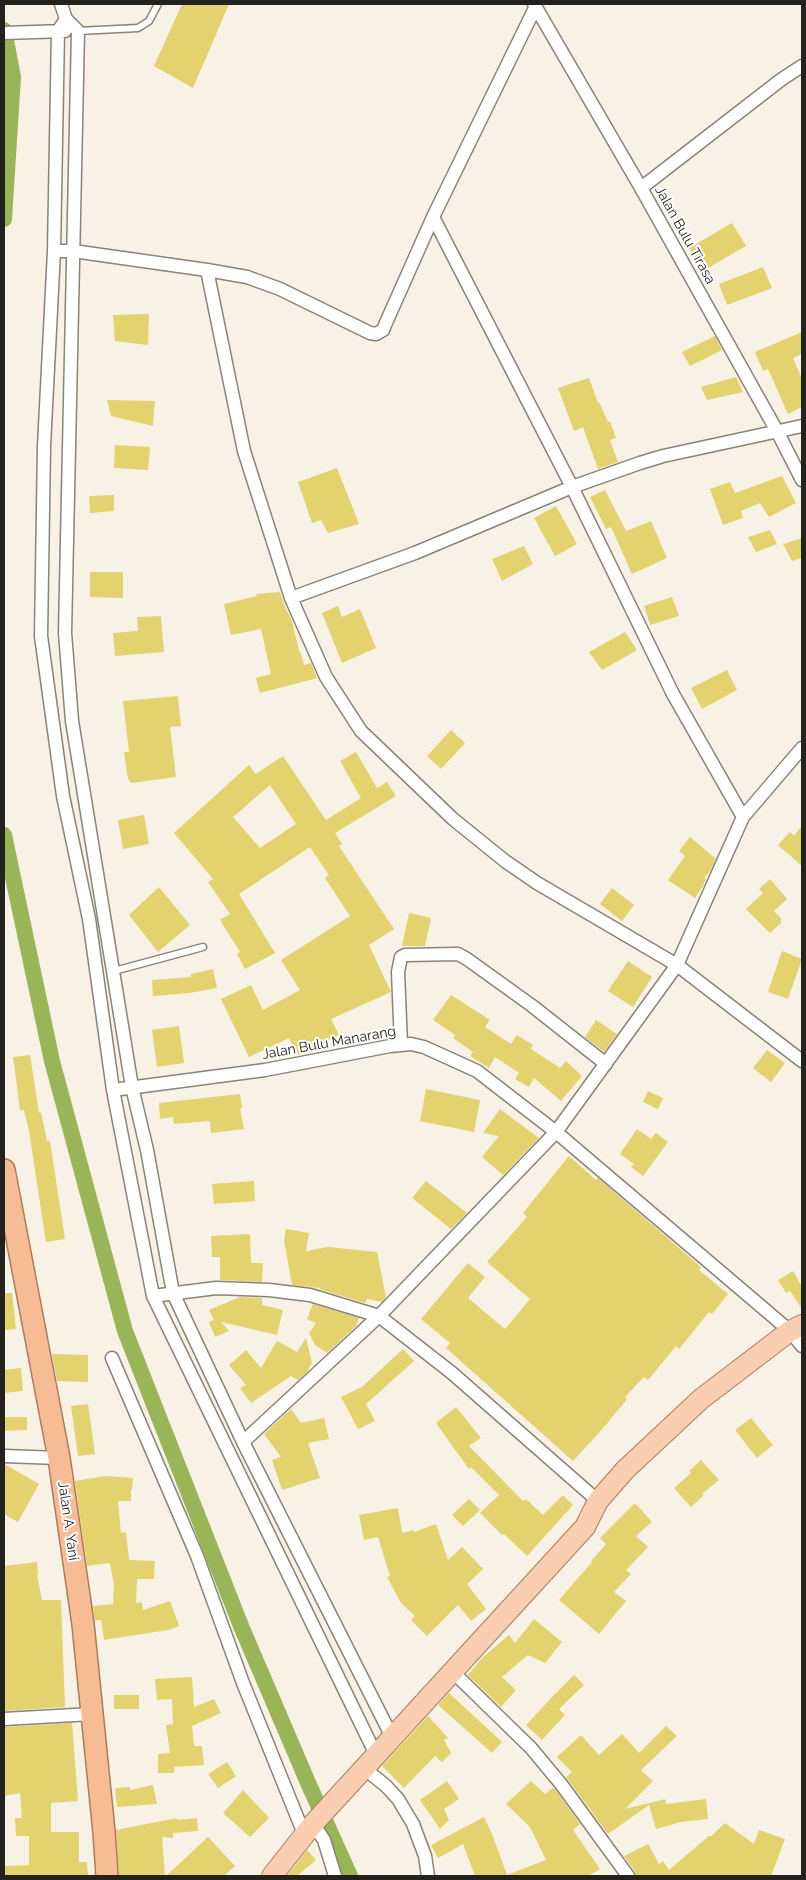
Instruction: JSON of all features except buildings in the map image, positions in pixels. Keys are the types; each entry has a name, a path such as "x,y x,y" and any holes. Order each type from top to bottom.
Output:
{"highway":[{"name":"Jalan A. Yani","path":"4,1170 59,1458 83,1624 107,1876"}],"main road":[{"path":"272,1876 311,1826 586,1527 598,1501 625,1470 701,1400 798,1334"}],"street":[{"path":"61,4 66,19 78,31 65,633 72,721 132,1087 147,1150 172,1293 243,1442 392,1737"},
{"name":"Jalan Bulu Tirasa","path":"535,5 641,188 778,433 802,480"},
{"name":"Jalan Bulu Tirasa","path":"207,270 247,277 280,289 370,334 376,334 382,330 433,217 535,5"},
{"path":"66,19 53,31 54,251 44,446 41,636 63,796 88,919 113,1090 153,1296 364,1768 386,1786 398,1799 413,1824 425,1856 428,1876"},
{"path":"4,33 78,31"},
{"path":"641,188 782,79 802,66"},
{"path":"433,217 572,487 673,694 743,817"},
{"path":"54,251 73,251 207,270 244,451 291,598 326,677 361,731 453,820 505,861 537,883 677,965 802,1061"},
{"path":"291,598 415,553 572,487 663,456 778,433 802,426"},
{"path":"54,723 72,721"},
{"path":"243,1442 379,1316 556,1132 677,965 743,817 802,748"},
{"path":"401,1045 398,972 401,957 405,955 458,954 531,1005 606,1064"},
{"path":"97,981 114,974"},
{"name":"Jalan Bulu Manarang","path":"113,1090 265,1070 401,1045 411,1044 424,1047 477,1071 556,1132 798,1334"},
{"path":"153,1296 221,1288 269,1290 310,1295 379,1316 452,1374 598,1501"},
{"path":"112,1358 197,1556 243,1683 311,1826 324,1840 335,1876"},
{"path":"4,1456 59,1458"},
{"path":"452,1671 531,1748 561,1784 628,1876"},
{"path":"4,1719 92,1714"}],"lane":[{"path":"78,31 138,28 149,21 158,4"},
{"path":"114,974 203,947"}],"waterway":[{"path":"4,30 13,77 4,219"},
{"path":"4,835 52,1061 125,1331 241,1626 350,1876"}]}
